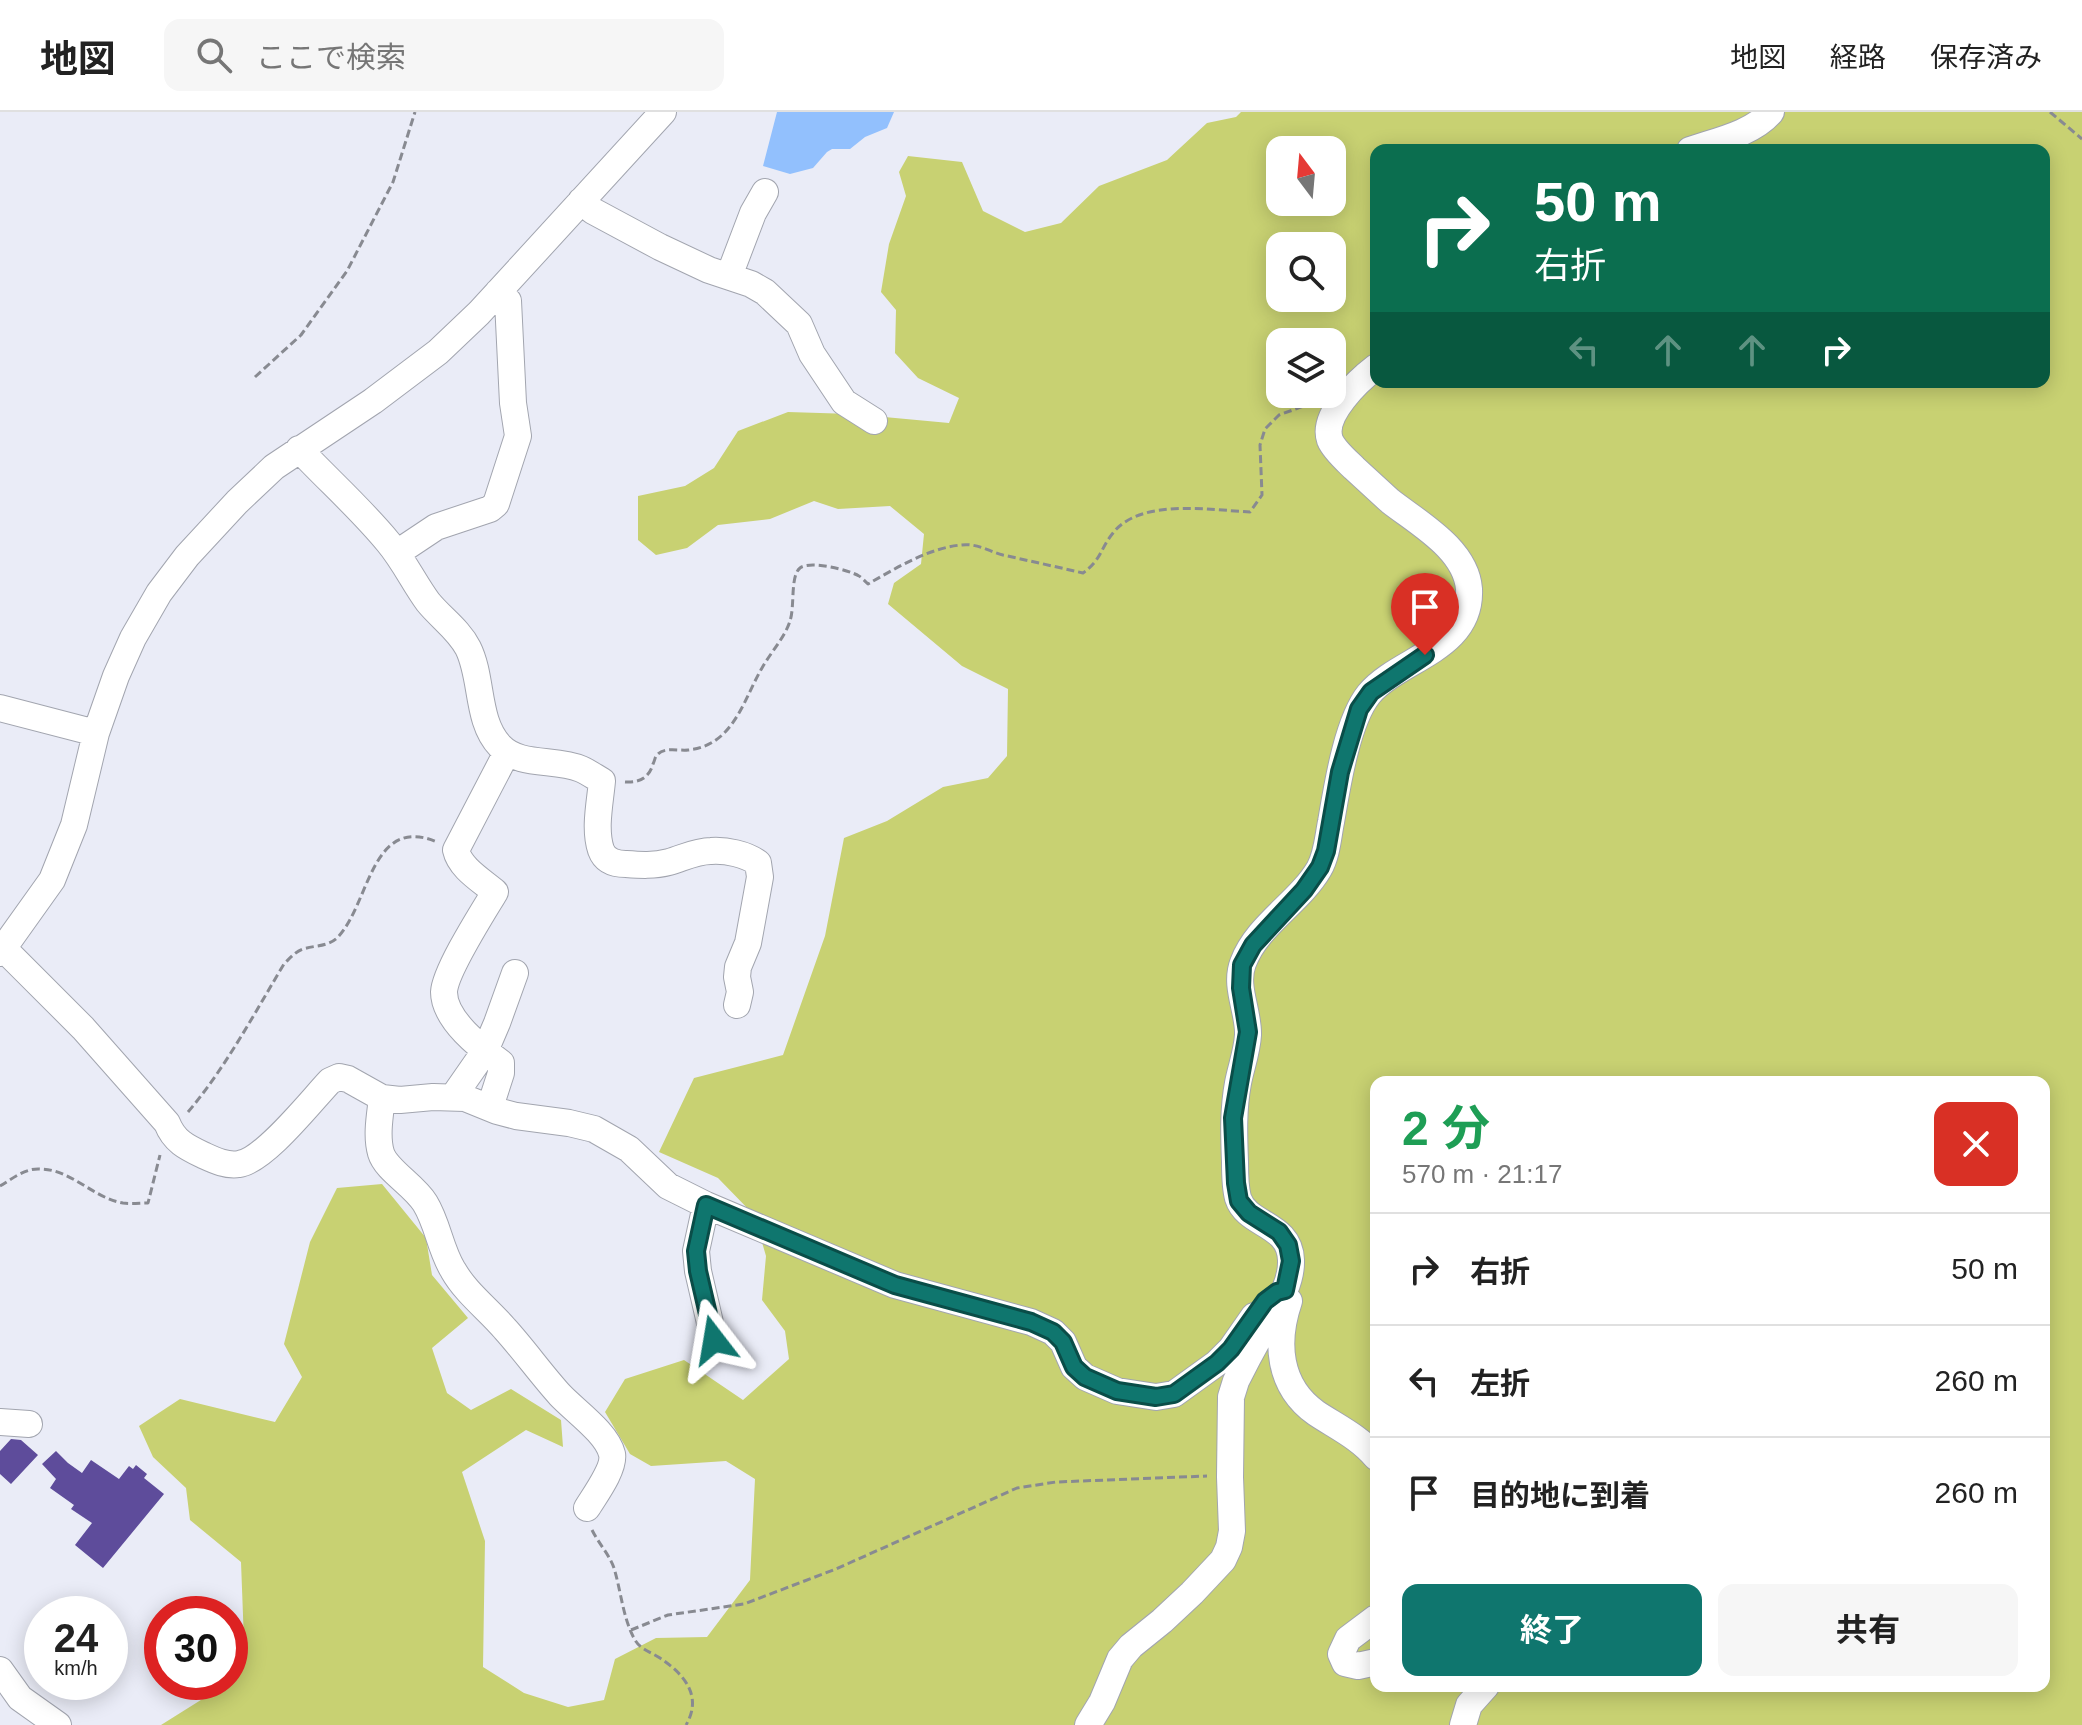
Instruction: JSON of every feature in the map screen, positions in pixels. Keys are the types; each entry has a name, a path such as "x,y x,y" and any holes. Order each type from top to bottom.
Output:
{"street":[{"path":"663,112 498,292 438,352 373,401 274,467 187,556 159,593 121,663 96,733 74,825 52,880 2,951 83,1028 167,1123 171,1134 191,1149 220,1162 236,1165 250,1161 266,1149 330,1081 339,1077 382,1098 465,1098 516,1116 594,1129 629,1149 668,1186 706,1205 895,1285 1031,1322 1053,1332 1063,1342 1074,1367 1085,1377 1117,1391 1156,1397 1174,1394 1217,1363 1231,1349 1265,1301 1286,1288"},
{"path":"1707,144 1743,131 1771,112"},
{"path":"729,276 753,213 765,192"},
{"path":"581,201 593,211 660,247 765,292 799,324 812,354 844,402 874,421"},
{"path":"397,553 436,527 490,509 496,504 518,436 513,403 508,301 498,292"},
{"path":"1088,1725 1102,1702 1120,1659 1192,1593 1223,1560 1229,1547 1232,1531 1231,1397 1236,1381 1286,1288 1291,1261 1288,1245 1279,1232 1249,1213 1239,1201 1236,1183 1233,1118 1248,1032 1241,988 1242,965 1253,945 1304,890 1320,867 1326,851 1340,772 1359,709 1371,692 1445,642 1460,624 1468,605 1469,586 1464,571 1445,545 1388,499 1345,459 1330,440 1330,422 1348,391 1370,372"},
{"path":"299,449 387,540 426,600 458,633 469,650 486,718 501,749 518,757 580,768 602,781 598,826 604,857 616,864 646,866 709,851 723,851 758,863 760,877 748,943 738,967 740,992 737,1005"},
{"path":"0,708 96,733"},
{"path":"490,1107 501,1073 501,1063 457,1024 447,1007 444,992 470,931 495,892 466,868 456,850 507,752"},
{"path":"453,1097 485,1051 515,973"},
{"path":"382,1098 381,1155 424,1201 434,1220 443,1251 464,1288 505,1328 561,1396 609,1445 613,1458 611,1469 587,1508"},
{"path":"706,1205 696,1251 714,1340"},
{"path":"1286,1288 1290,1298 1282,1320 1280,1348 1285,1374 1305,1404 1356,1437 1370,1451"},
{"path":"0,1422 29,1424"},
{"path":"1370,1622 1348,1639 1341,1654 1345,1663 1358,1666 1370,1663"},
{"path":"0,1670 20,1698 58,1725"},
{"path":"1463,1725 1469,1705 1481,1692"}],"path":[{"path":"255,377 301,335 347,271 393,182 415,112"},
{"path":"2050,112 2082,139"},
{"path":"602,781 633,782 645,778 659,752 700,748 721,736 735,721 762,668 789,625 794,609 793,585 800,568 809,564 842,570 868,584 907,562 964,544 1083,573 1096,564 1114,532 1137,516 1166,508 1250,512 1262,495 1260,445 1265,429 1279,415 1348,391"},
{"path":"0,1186 24,1172 40,1168 60,1172 121,1203 148,1203 156,1165 170,1131 205,1091 284,964 294,953 327,944 348,925 373,869 391,844 399,839 418,837 456,850"},
{"path":"631,1630 668,1615 744,1604 836,1569 1017,1488 1056,1482 1230,1477"},
{"path":"587,1508 594,1535 608,1553 631,1630 641,1648 661,1658 686,1679 692,1698 692,1714 686,1725"}],"green space":[{"path":"1241,112 2082,112 2082,1725 161,1725 201,1700 248,1700 248,1596 242,1596 241,1562 190,1520 186,1488 153,1457 139,1426 180,1399 275,1422 302,1377 284,1344 310,1242 337,1188 382,1184 426,1238 432,1275 468,1318 432,1348 447,1393 471,1410 511,1389 561,1420 563,1447 526,1430 462,1472 485,1541 483,1667 524,1693 568,1707 604,1700 615,1659 656,1638 707,1637 750,1580 755,1479 726,1461 651,1466 630,1454 605,1412 625,1379 684,1360 743,1400 789,1359 785,1331 762,1300 766,1256 754,1215 718,1178 659,1152 694,1078 783,1055 825,936 844,838 887,821 943,787 988,778 1007,756 1008,689 962,666 888,604 894,583 921,564 924,534 890,506 838,509 814,501 770,519 718,525 687,548 656,555 638,540 638,496 685,486 714,468 738,431 788,412 949,423 959,398 918,378 895,353 896,310 881,292 889,244 906,196 899,172 908,156 962,162 983,211 1025,232 1061,223 1099,186 1167,160 1207,123 1236,117"}],"water":[{"path":"777,112 894,112 887,128 865,137 850,149 832,149 813,168 790,174 763,166"}],"building":[{"path":"11,1439 21,1440 38,1455 11,1484 0,1474 0,1451"},
{"path":"56,1451 82,1473 91,1460 119,1479 129,1466 133,1469 136,1465 147,1474 144,1478 164,1494 103,1568 75,1545 92,1523 71,1509 74,1505 50,1488 56,1479 42,1464"}],"route":[{"path":"714,1340 696,1251 706,1205 895,1285 1031,1322 1053,1332 1063,1342 1074,1367 1085,1377 1117,1391 1156,1397 1174,1394 1217,1363 1231,1349 1265,1301 1285,1290 1291,1261 1288,1245 1279,1232 1249,1213 1239,1201 1236,1183 1233,1118 1248,1032 1241,988 1242,965 1253,945 1304,890 1320,867 1326,851 1340,772 1359,709 1371,692 1425,655"}]}
